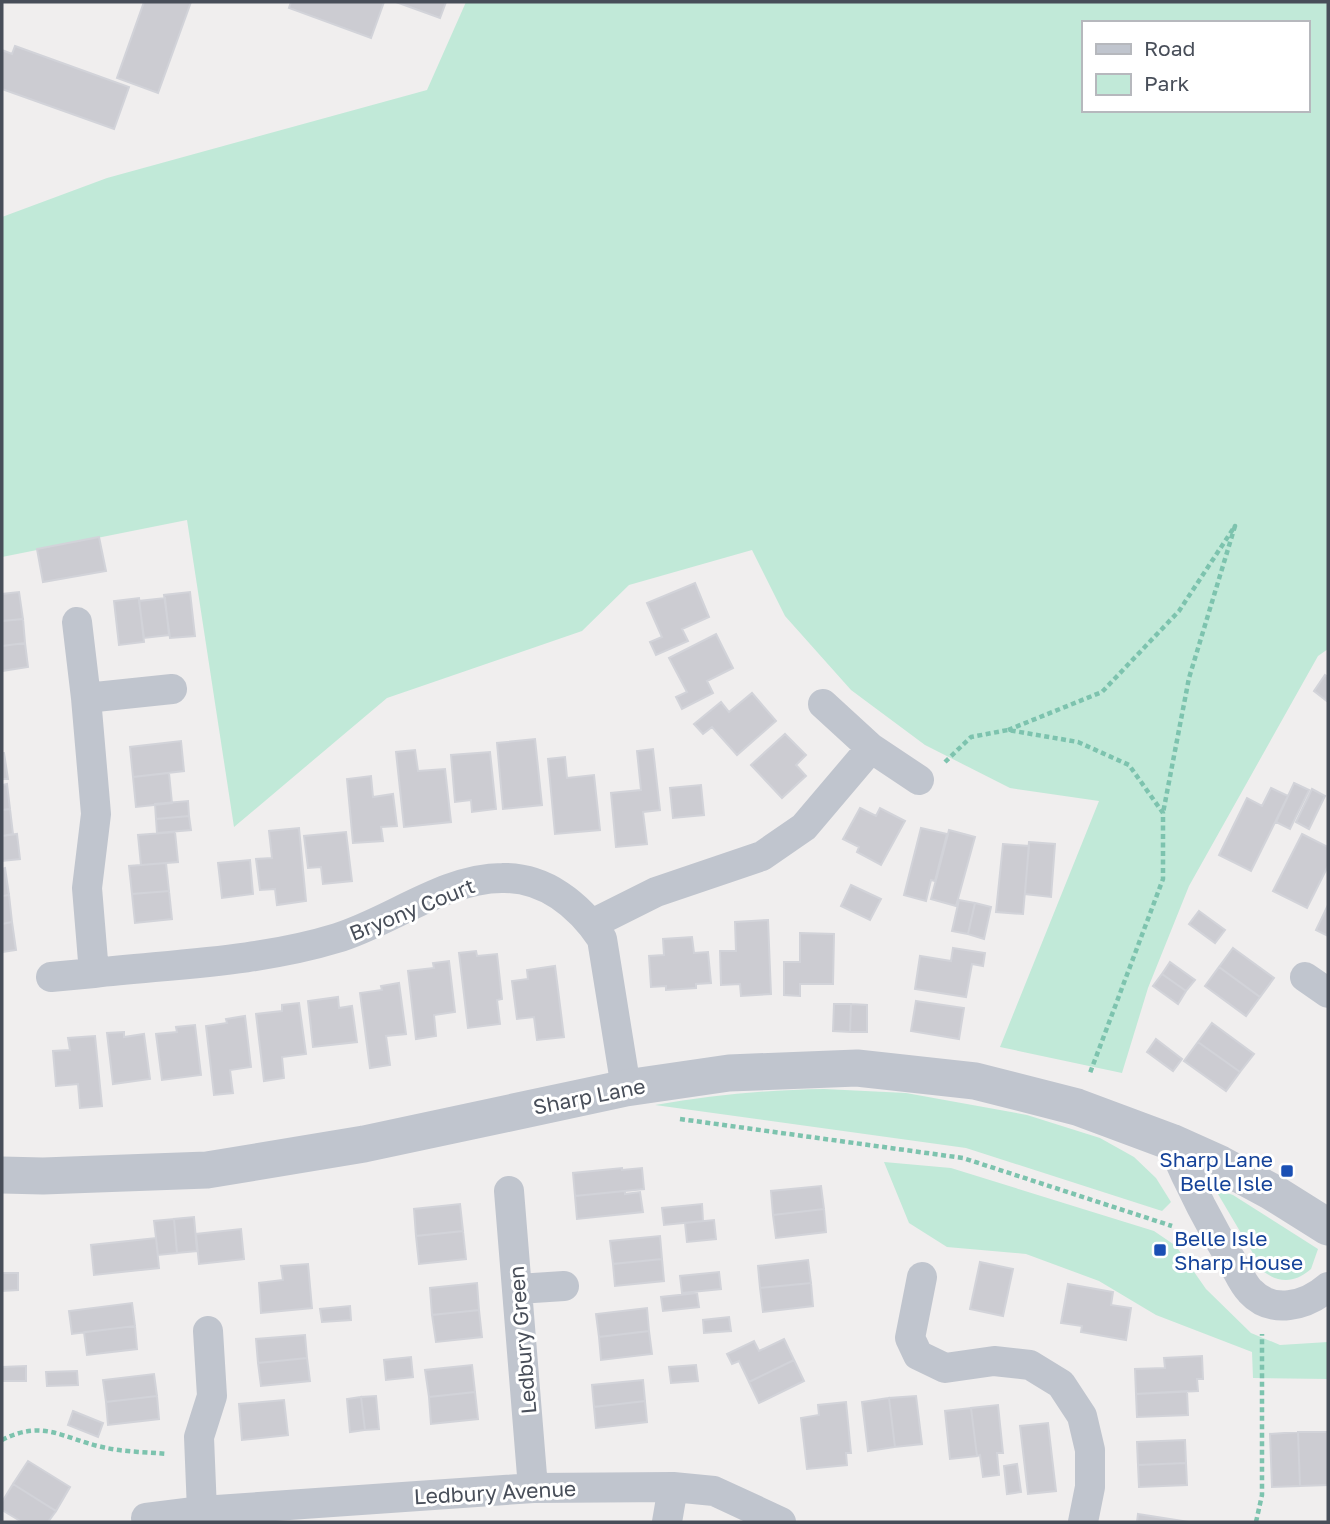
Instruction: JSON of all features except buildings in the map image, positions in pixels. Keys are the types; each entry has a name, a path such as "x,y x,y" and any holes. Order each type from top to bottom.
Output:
{"street":[{"path":"77,622 96,814 88,888 94,973"},
{"path":"86,698 172,689"},
{"path":"822,705 871,748 919,780"},
{"path":"592,924 656,892 762,856 804,827 871,748"},
{"name":"Bryony Court","path":"51,977 267,954 338,938 464,883 502,877 539,883 570,903 592,924 602,939 626,1088"},
{"name":"Sharp Lane","path":"2,1175 208,1170 364,1144 626,1088 729,1073 857,1068 975,1081 1077,1107 1171,1142 1272,1192 1328,1227"},
{"path":"1171,1142 1214,1233 1249,1291 1265,1302 1291,1306 1315,1299 1328,1287"},
{"name":"Ledbury Green","path":"509,1191 533,1488"},
{"path":"922,1277 909,1338 918,1355 945,1368 994,1361 1030,1365 1061,1384 1082,1416 1090,1450 1090,1487 1083,1522"},
{"path":"518,1289 564,1286"},
{"path":"202,1511 199,1437 212,1396 208,1331"},
{"name":"Ledbury Avenue","path":"146,1518 202,1511 341,1511 533,1488 673,1488 714,1491 781,1522"},
{"path":"667,1522 673,1488"}],"path":[{"path":"919,780 945,762 971,737 1008,730 1102,692 1179,611 1236,526 1189,678 1163,813 1163,878 1077,1107"},
{"path":"1008,730 1078,743 1129,765 1163,813"},
{"path":"675,1119 963,1158 1162,1224 1214,1233"},
{"path":"1256,1522 1262,1495 1260,1351 1265,1302"},
{"path":"2,1440 25,1431 46,1429 102,1447 200,1457"}],"green space":[{"path":"466,2 1328,2 1328,649 1318,656 1189,886 1148,988 1122,1073 1000,1047 1099,801 1010,788 925,745 851,690 785,616 752,550 629,585 582,631 387,698 234,827 187,520 2,557 2,217 107,178 427,90"},
{"path":"824,1089 906,1093 1027,1115 1100,1138 1134,1157 1156,1178 1171,1202 1162,1211 966,1148 655,1105 739,1094"},
{"path":"884,1162 951,1168 1154,1231 1176,1246 1206,1289 1251,1333 1280,1345 1328,1342 1328,1379 1253,1378 1252,1352 1156,1315 1099,1281 1026,1254 947,1247 909,1223"},
{"path":"1215,1189 1233,1195 1318,1249 1311,1269 1300,1277 1288,1280 1264,1272"}],"place":[{"name":"Sharp Lane Belle Isle","path":"1287,1171"},
{"name":"Belle Isle Sharp House","path":"1160,1250"}]}
